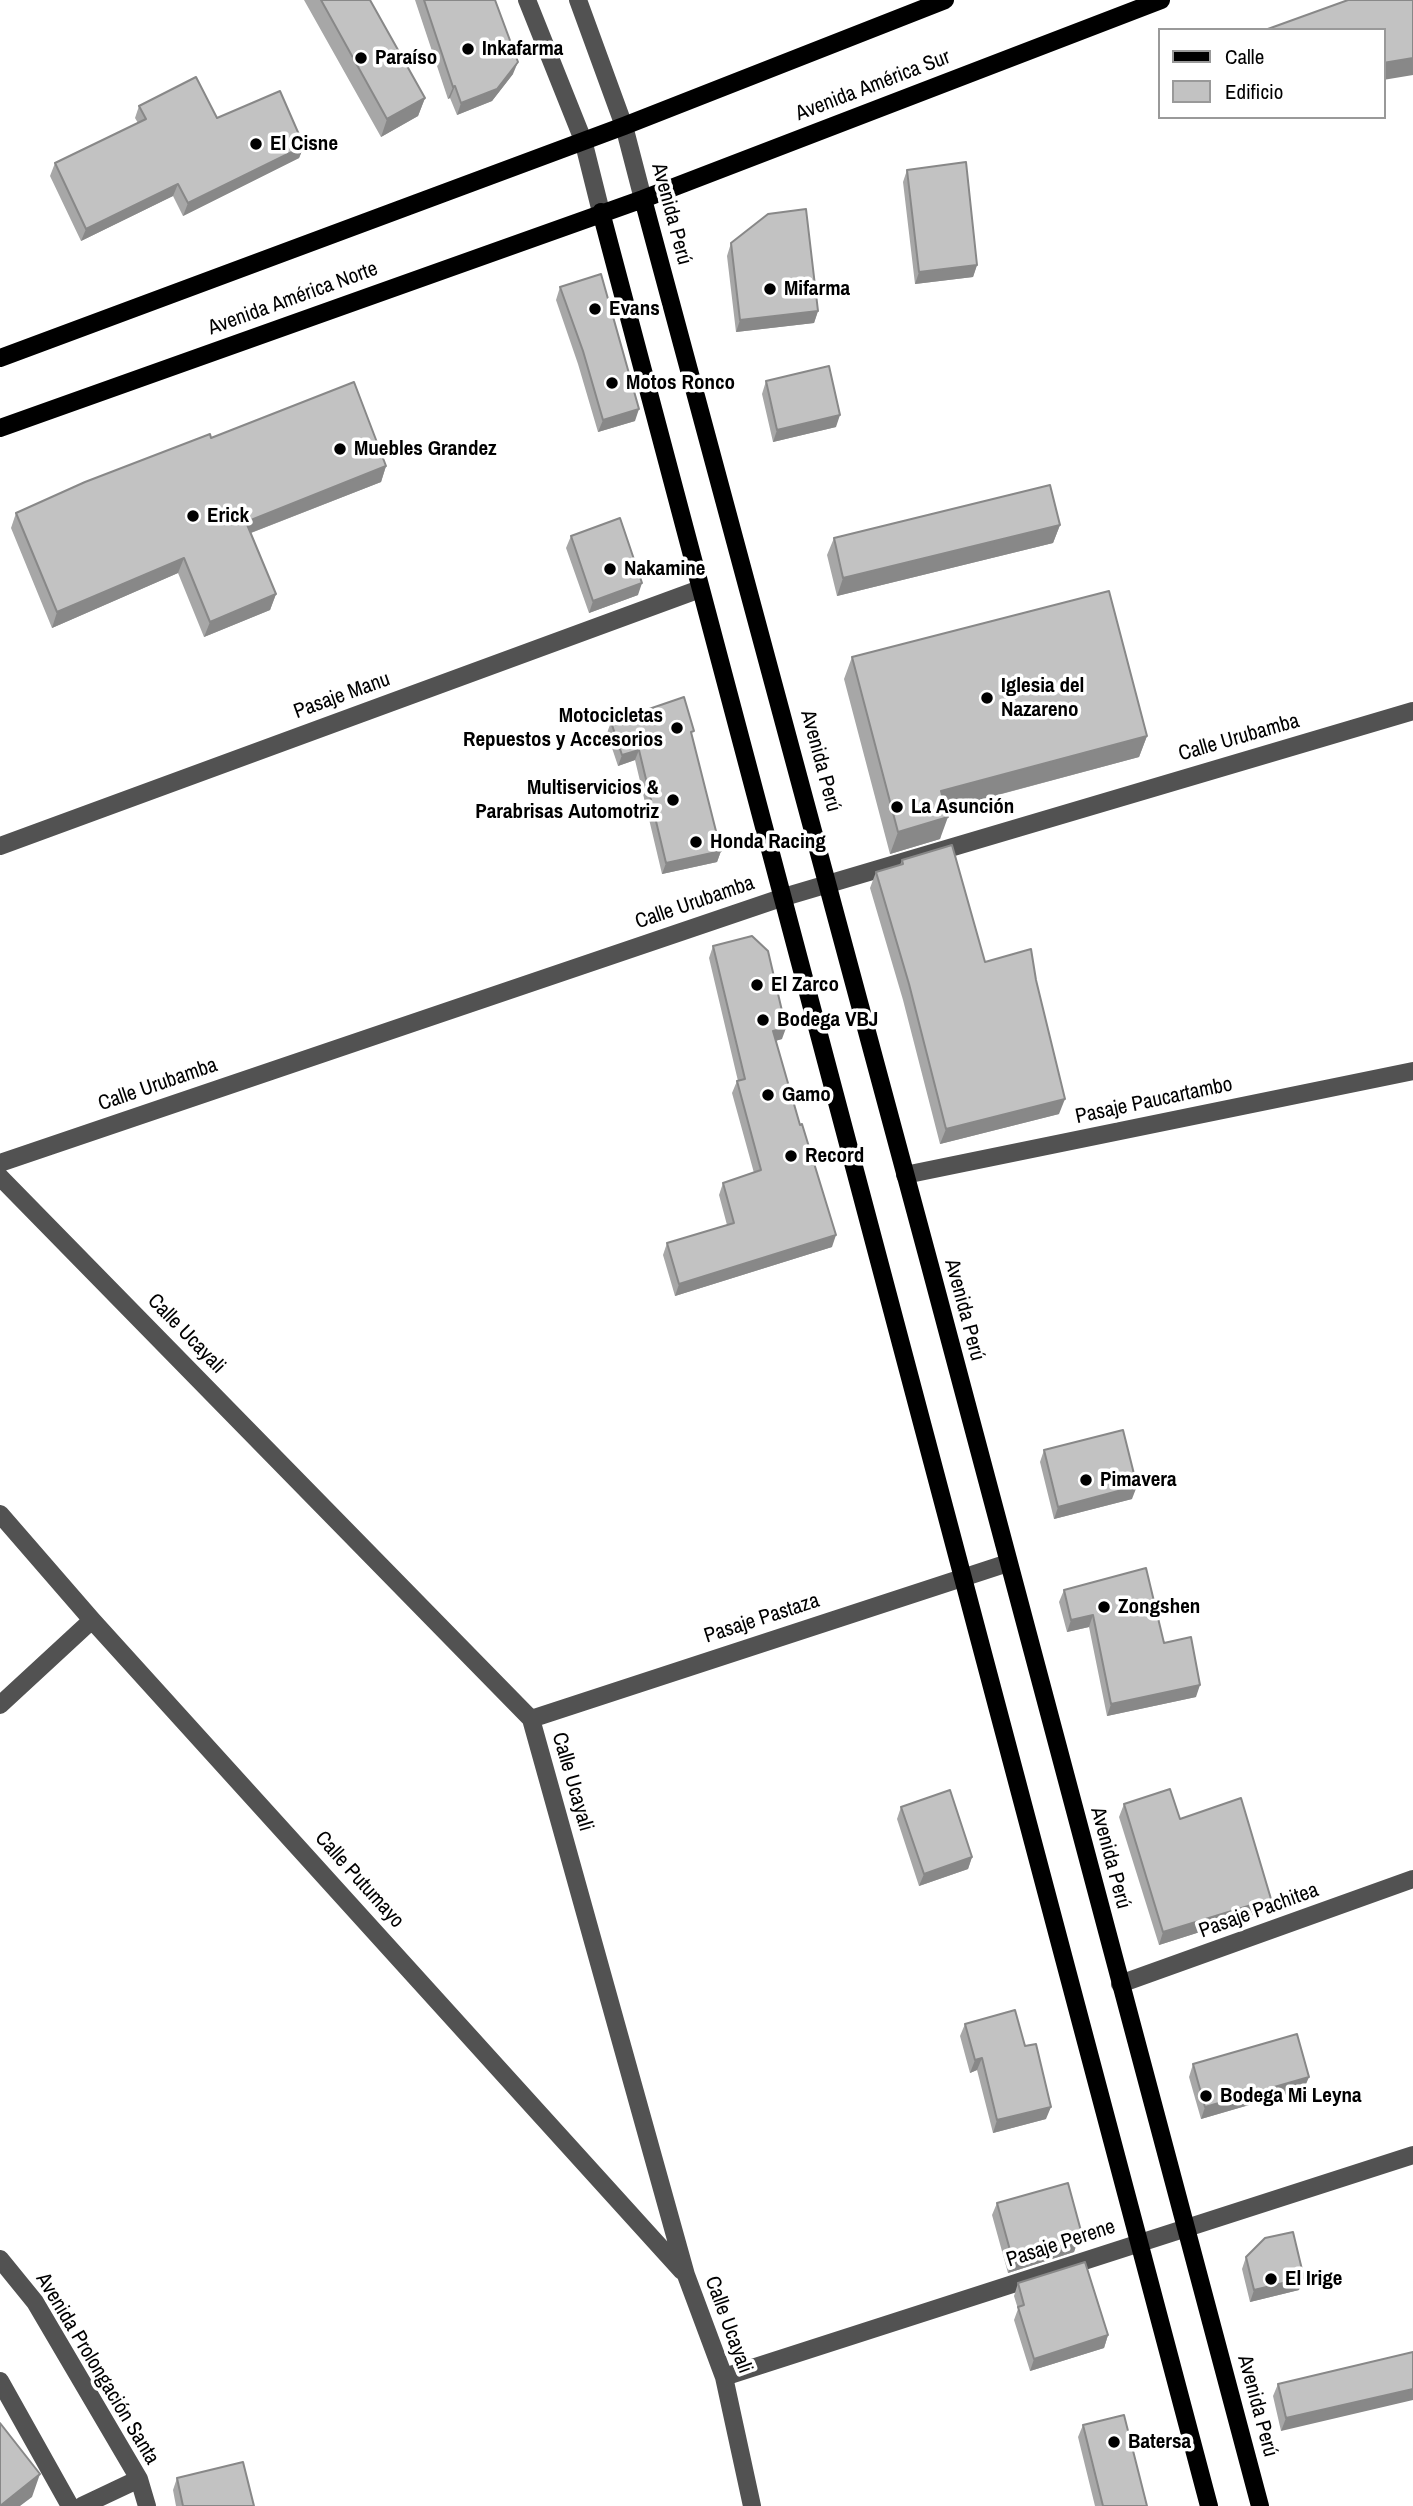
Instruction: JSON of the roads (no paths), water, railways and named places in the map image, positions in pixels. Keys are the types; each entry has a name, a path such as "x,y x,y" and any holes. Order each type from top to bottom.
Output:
{"main road":[{"path":"0,358 624,126 945,0"},
{"name":"Avenida América Sur","path":"601,212 1161,0"},
{"name":"Avenida Perú","path":"643,198 829,882 1119,1984 1260,2506"},
{"path":"601,212 1209,2506"},
{"name":"Avenida América Norte","path":"0,428 601,212"}],"street":[{"path":"527,0 583,140 601,212"},
{"name":"Avenida Perú","path":"578,0 624,126 643,198"},
{"name":"Pasaje Manu","path":"0,846 700,589"},
{"name":"Calle Urubamba","path":"0,1163 829,882 1413,710"},
{"name":"Pasaje Paucartambo","path":"905,1175 1413,1071"},
{"name":"Calle Ucayali","path":"0,1177 531,1719 686,2275 724,2377 752,2506"},
{"name":"Calle Putumayo","path":"0,1514 92,1620 686,2275"},
{"name":"Pasaje Pastaza","path":"531,1719 1008,1563"},
{"path":"0,1705 92,1620"},
{"name":"Pasaje Pachitea","path":"1119,1984 1413,1880"},
{"name":"Pasaje Perene","path":"724,2377 1413,2154"},
{"name":"Avenida Prolongación Santa","path":"0,2259 35,2302 139,2479 147,2506"},
{"path":"0,2381 70,2506"},
{"path":"82,2506 139,2479"}],"place":[{"name":"Inkafarma","path":"468,49"},
{"name":"Paraíso","path":"361,58"},
{"name":"El Cisne","path":"256,144"},
{"name":"Mifarma","path":"770,289"},
{"name":"Evans","path":"595,309"},
{"name":"Motos Ronco","path":"612,383"},
{"name":"Muebles Grandez","path":"340,449"},
{"name":"Erick","path":"193,516"},
{"name":"Nakamine","path":"610,569"},
{"name":"Iglesia del Nazareno","path":"987,698"},
{"name":"Motocicletas Repuestos y Accesorios","path":"677,728"},
{"name":"Multiservicios & Parabrisas Automotriz","path":"673,800"},
{"name":"La Asunción","path":"897,807"},
{"name":"Honda Racing","path":"696,842"},
{"name":"El Zarco","path":"757,985"},
{"name":"Bodega VBJ","path":"763,1020"},
{"name":"Gamo","path":"768,1095"},
{"name":"Record","path":"791,1156"},
{"name":"Pimavera","path":"1086,1480"},
{"name":"Zongshen","path":"1104,1607"},
{"name":"Bodega Mi Leyna","path":"1206,2096"},
{"name":"El Irige","path":"1271,2279"},
{"name":"Batersa","path":"1114,2442"}]}
